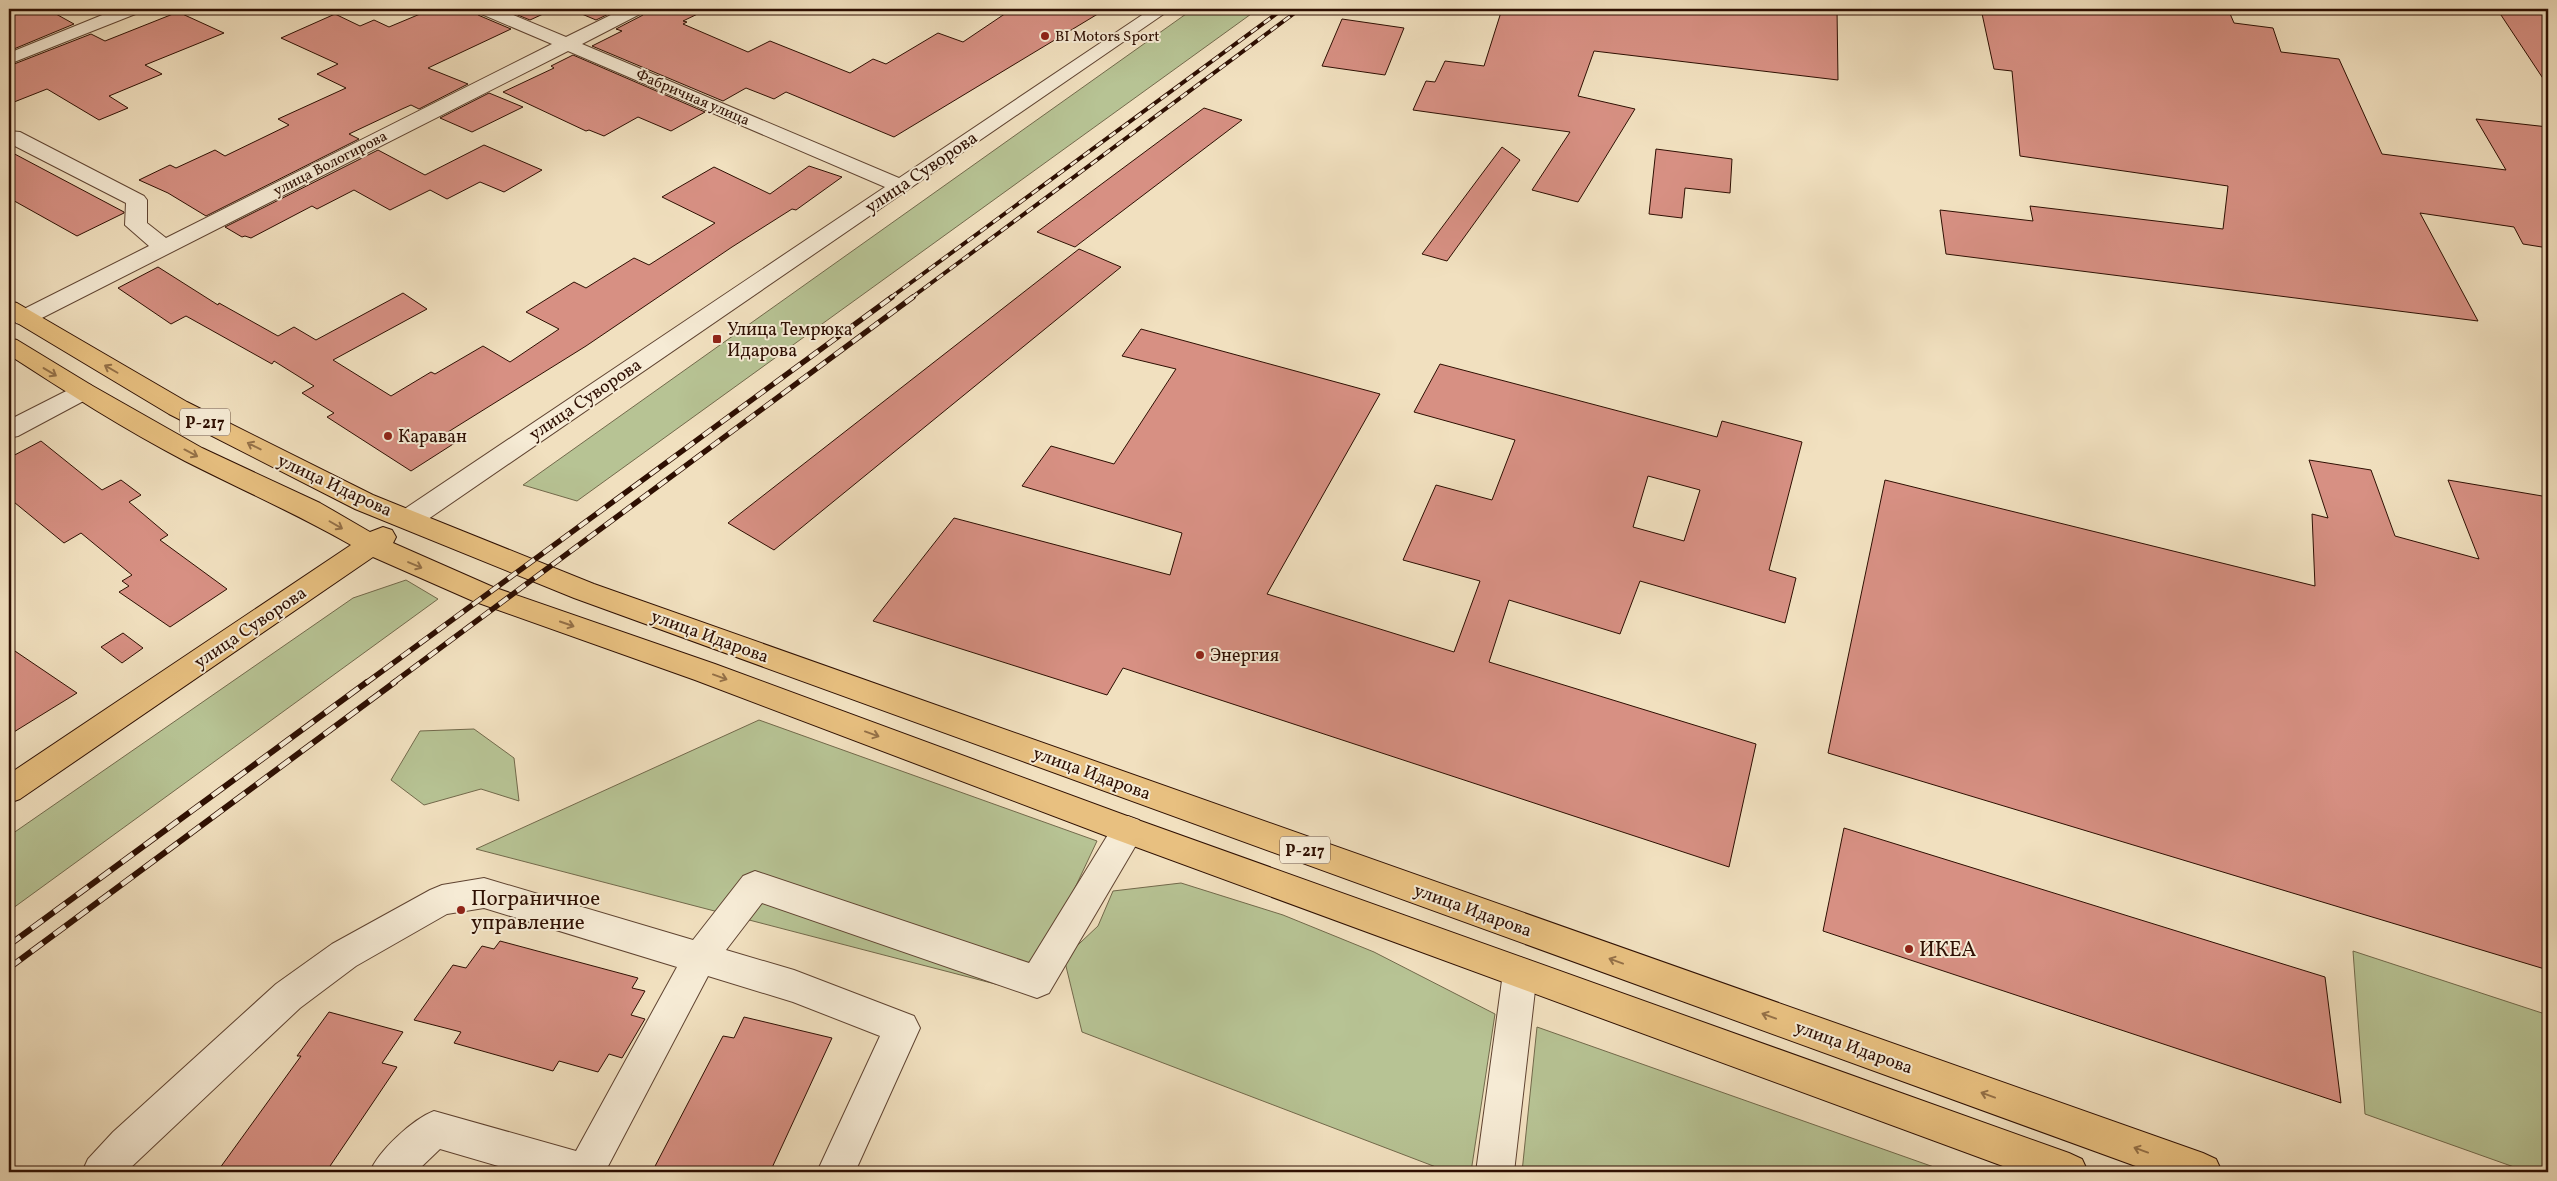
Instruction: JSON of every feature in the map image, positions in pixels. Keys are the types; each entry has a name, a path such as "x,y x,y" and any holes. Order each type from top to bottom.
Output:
{"main road":[{"name":"улица Идарова","path":"16,313 178,408 364,502 584,591 2203,1172"},
{"name":"улица Идарова","path":"9,345 82,391 193,454 311,510 371,545 504,602 705,672 1128,830 2068,1172"},
{"name":"улица Суворова","path":"9,790 409,519"}],"street":[{"path":"9,59 132,9"},
{"name":"Фабричная улица","path":"485,9 901,186"},
{"name":"улица Вологирова","path":"16,313 164,247 636,9"},
{"name":"улица Суворова","path":"409,519 1162,9"},
{"path":"9,137 13,136 138,200 136,225 164,247"},
{"path":"9,430 82,391"},
{"path":"389,1172 434,1129 584,1172 700,958 755,886 1037,982 1128,830"},
{"path":"101,1172 126,1145 288,996 344,956 396,924 442,900 484,893 794,986 902,1028 836,1172"},
{"path":"1495,1172 1520,973"}],"green space":[{"path":"1193,9 1258,9 577,501 523,485"},
{"path":"406,580 438,599 9,911 9,836 353,598"},
{"path":"759,720 1097,841 1026,992 476,849"},
{"path":"474,729 514,758 519,801 481,789 424,805 391,780 420,731"},
{"path":"1181,883 1283,915 1374,952 1495,1014 1471,1172 1449,1172 1082,1032 1064,958 1098,926 1113,891"},
{"path":"2353,951 2548,1015 2548,1172 2528,1172 2365,1114"},
{"path":"1537,1027 1948,1172 1522,1172"}],"building":[{"path":"9,9 47,9 74,24 9,51"},
{"path":"432,9 474,9 478,15 511,29 428,68 468,84 419,109 411,105 349,134 359,139 206,216 168,193 139,180 170,165 176,168 215,150 225,156 289,125 278,119 346,88 317,74 338,64 281,38 335,14 360,26 374,20 389,27"},
{"path":"503,9 554,9 530,20"},
{"path":"570,9 619,9 596,20"},
{"path":"647,9 708,9 683,21 687,22 683,24 748,52 770,41 850,73 873,59 886,64 938,33 963,42 1012,9 1106,9 894,137 786,92 774,99 746,88 723,101 592,46 622,31 616,29 643,15"},
{"path":"1502,9 1837,9 1838,80 1594,51 1578,96 1635,109 1578,202 1532,190 1570,132 1413,110 1426,81 1435,82 1445,61 1484,66"},
{"path":"1981,9 2228,9 2234,23 2273,28 2281,52 2339,59 2382,154 2506,170 2476,119 2548,127 2548,248 2523,244 2514,227 2420,213 2478,321 1946,254 1940,210 2033,221 2030,206 2223,229 2228,186 2020,156 2012,71 1994,69"},
{"path":"2497,9 2548,9 2548,86"},
{"path":"178,12 224,33 145,65 162,74 109,96 128,108 99,120 47,89 9,104 9,66 91,34 105,41"},
{"path":"1342,19 1404,28 1385,75 1322,66"},
{"path":"573,55 705,112 671,131 638,117 604,136 589,130 586,131 503,92 554,68 551,66"},
{"path":"489,93 523,107 472,132 440,118"},
{"path":"1204,108 1242,120 1075,247 1037,232"},
{"path":"484,145 542,170 504,192 480,182 447,199 430,190 390,210 354,190 317,209 312,206 251,238 242,237 225,227 378,150 425,175"},
{"path":"1502,147 1520,160 1447,261 1422,254"},
{"path":"1656,149 1732,159 1730,193 1685,188 1682,218 1649,214"},
{"path":"9,151 124,213 77,236 9,198"},
{"path":"809,166 842,177 796,210 792,209 732,247 586,346 448,432 461,439 411,471 327,417 334,413 302,393 314,386 274,361 272,364 186,316 171,324 118,288 158,267 218,305 219,303 278,336 294,327 316,340 403,293 427,309 333,360 391,396 431,372 435,374 483,346 510,362 559,329 526,312 574,282 586,288 634,258 649,265 715,223 662,197 714,167 770,194"},
{"path":"1079,249 1121,267 774,550 728,523"},
{"path":"1141,329 1380,394 1267,594 1454,652 1480,581 1403,560 1436,485 1492,500 1515,440 1414,412 1440,364 1717,437 1722,421 1802,442 1769,570 1796,578 1785,623 1640,581 1620,634 1509,600 1489,662 1756,744 1729,867 1123,668 1107,695 873,621 954,518 1170,575 1182,533 1022,486 1051,446 1114,464 1176,369 1122,356","holes":["1648,476 1700,490 1684,541 1633,527"]},
{"path":"41,441 102,490 121,480 141,495 129,502 168,535 160,540 227,589 170,627 119,592 129,586 122,581 132,575 81,533 64,543 9,498 9,458"},
{"path":"2309,460 2371,470 2395,536 2479,559 2448,480 2548,497 2548,970 1828,753 1885,480 2315,586 2312,514 2328,518"},
{"path":"123,633 143,648 122,663 101,647"},
{"path":"9,647 77,693 9,735"},
{"path":"1844,828 2325,977 2341,1103 1823,931"},
{"path":"500,941 638,978 632,988 645,991 631,1015 645,1019 622,1058 609,1054 598,1072 559,1061 553,1071 454,1043 461,1032 414,1020 453,965 466,968 482,946 494,949"},
{"path":"329,1012 403,1032 382,1063 397,1067 326,1172 217,1172 301,1056 297,1056"},
{"path":"744,1017 832,1038 770,1172 652,1172 723,1036 734,1038"}],"railway":[{"path":"890,298 1283,9"},
{"path":"911,298 1300,9"},
{"path":"366,683 892,297"},
{"path":"393,683 913,297"},
{"path":"9,945 367,682"},
{"path":"9,968 395,682"}],"place":[{"name":"BI Motors Sport","path":"1045,36"},
{"name":"Улица Темрюка Идарова","path":"717,339"},
{"name":"Караван","path":"388,436"},
{"name":"Энергия","path":"1200,655"},
{"name":"Пограничное управление","path":"461,910"},
{"name":"ИКЕА","path":"1909,949"}]}
